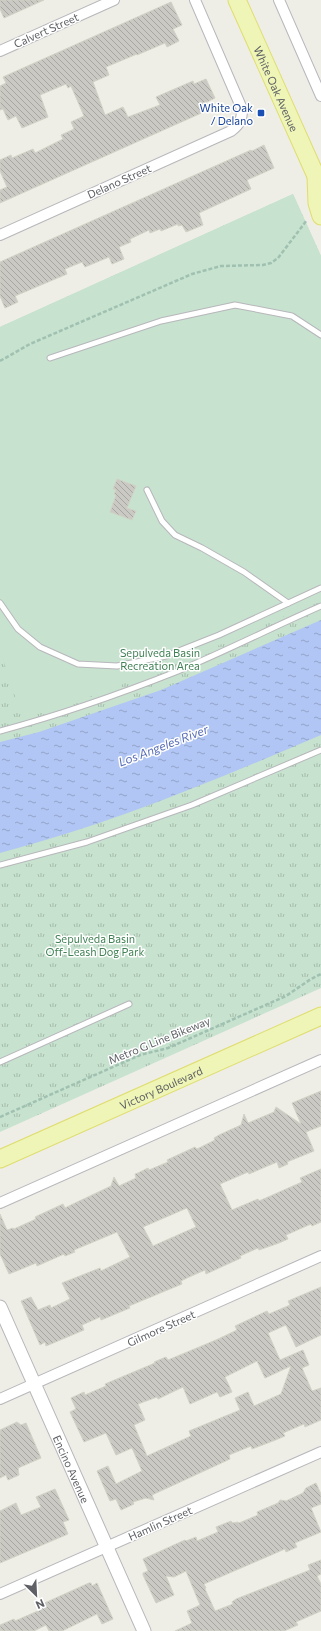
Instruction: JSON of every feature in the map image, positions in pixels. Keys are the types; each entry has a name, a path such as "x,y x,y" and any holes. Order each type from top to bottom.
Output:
{"main road":[{"name":"White Oak Avenue","path":"238,0 319,177 317,203 320,214"},
{"name":"Victory Boulevard","path":"0,1159 321,1016"}],"street":[{"name":"Calvert Street","path":"0,51 114,0"},
{"name":"Delano Street","path":"0,235 232,131 238,126 242,119 242,109 195,0"},
{"path":"279,0 321,96"},
{"path":"0,1203 321,1060"},
{"name":"Gilmore Street","path":"0,1399 321,1256"},
{"name":"Encino Avenue","path":"0,1307 144,1631"},
{"name":"Hamlin Street","path":"0,1594 321,1452"}],"lane":[{"path":"50,358 161,321 235,305 292,316 321,335"},
{"path":"147,490 162,521 175,535 202,548 244,572 288,603"},
{"path":"0,603 18,629 40,648 78,664 116,666 166,656 219,635 321,588"},
{"path":"0,731 53,716 178,670 321,606"},
{"path":"0,865 87,842 184,807 321,750"},
{"path":"0,1062 129,1004"}],"path":[{"path":"0,361 30,344 192,274 221,266 263,265 271,263 278,258 308,220 320,214"},
{"name":"Metro G Line Bikeway","path":"0,1117 140,1055 168,1048 286,996 321,974"}],"green space":[{"name":"Sepulveda Basin Recreation Area","path":"293,194 321,256 321,988 0,1132 0,327"},
{"path":"293,194 321,256 321,600 197,655 98,694 22,718 0,650 0,327"}],"water":[{"name":"Los Angeles River","path":"321,620 321,735 203,784 123,815 82,829 0,853 0,742 39,732 161,690"}],"building":[{"path":"0,0 44,0 4,18 0,9"},
{"path":"171,2 182,25 173,29 179,41 167,47 165,43 106,67 109,75 93,82 105,115 123,107 128,117 160,105 156,97 193,81 194,84 206,79 215,98 203,104 206,111 0,203 0,190 7,187 0,171 0,160 11,155 12,158 33,149 35,153 63,139 61,135 74,129 71,122 84,116 71,86 68,88 66,84 40,95 48,117 22,128 16,116 8,120 3,109 0,110 0,86 6,83 3,77"},
{"path":"264,145 274,168 247,180 251,189 199,213 203,225 186,232 182,225 178,226 178,224 161,231 160,229 150,233 149,230 130,239 131,242 119,247 124,259 112,264 109,257 85,267 82,262 65,269 67,274 15,296 18,302 5,308 0,296 0,262"},
{"path":"117,479 136,486 127,508 136,511 132,520 110,512 116,495 114,494 116,490 113,489"},
{"path":"321,1091 321,1126 306,1132 314,1151 287,1162 288,1164 279,1168 277,1162 220,1184 232,1210 258,1199 259,1201 302,1182 300,1178 321,1169 321,1222 312,1226 311,1224 286,1235 288,1239 259,1250 258,1248 240,1256 241,1258 206,1274 205,1270 187,1278 181,1281 182,1284 129,1306 130,1308 101,1320 100,1317 82,1325 84,1330 46,1346 45,1342 40,1345 21,1301 31,1297 38,1310 50,1305 51,1308 70,1299 62,1283 100,1268 101,1271 130,1257 117,1232 74,1250 75,1252 65,1256 64,1254 37,1266 36,1263 9,1274 0,1254 0,1214 7,1230 14,1229 63,1204 65,1208 111,1186 114,1177 119,1186 136,1178 135,1174 168,1162 167,1160 195,1147 197,1149 215,1140 214,1138 219,1135 241,1125 244,1114 248,1123 274,1112 276,1107 301,1124 292,1103","holes":["187,1208 196,1227 153,1246 143,1227"]},
{"path":"321,1287 321,1335 296,1347 286,1325 268,1333 280,1360 303,1350 309,1365 302,1368 312,1391 321,1388 321,1420 305,1427 304,1424 283,1433 285,1436 252,1449 251,1446 229,1455 230,1459 152,1495 154,1500 146,1498 133,1502 134,1504 121,1510 116,1499 110,1501 97,1471 108,1466 116,1484 142,1471 132,1448 116,1455 106,1433 84,1442 70,1412 76,1409 71,1398 84,1392 85,1395 106,1386 105,1384 166,1357 168,1360 216,1340 237,1330 235,1326 267,1311 269,1314 290,1305 288,1301","holes":["257,1361 265,1378 291,1366 281,1394 254,1406 248,1392 235,1398 240,1410 189,1431 191,1436 147,1456 134,1425 145,1420 138,1404 157,1397 158,1399 183,1387 190,1404 217,1392 220,1397 232,1392 225,1377"]},
{"path":"17,1422 21,1425 26,1423 41,1458 18,1468 19,1475 8,1480 6,1475 0,1478 0,1430"},
{"path":"316,1483 321,1494 321,1504 311,1508 321,1532 295,1543 297,1547 286,1552 285,1549 204,1584 215,1611 233,1604 232,1602 236,1599 310,1570 308,1565 321,1560 321,1574 317,1576 321,1584 321,1611 296,1622 298,1625 284,1631 175,1631 192,1623 187,1611 200,1605 186,1571 174,1577 166,1576 174,1595 156,1603 143,1575 143,1573 148,1571 143,1559 185,1540 186,1541 196,1537 197,1541 218,1532 216,1527 231,1521 233,1523 239,1523 258,1515 257,1512 278,1503 280,1500 286,1501 303,1493 306,1488"},
{"path":"55,1489 69,1520 63,1522 68,1534 0,1563 0,1511 16,1503 21,1515 41,1507 36,1497"},
{"path":"91,1583 92,1586 97,1583 113,1619 102,1624 97,1614 62,1631 49,1631 46,1625 34,1631 0,1631 0,1625 14,1619 15,1621 40,1610 38,1606"}],"place":[{"name":"White Oak / Delano","path":"261,113"}],"park label":[{"name":"Sepulveda Basin Off-Leash Dog Park","path":"95,944"}]}
